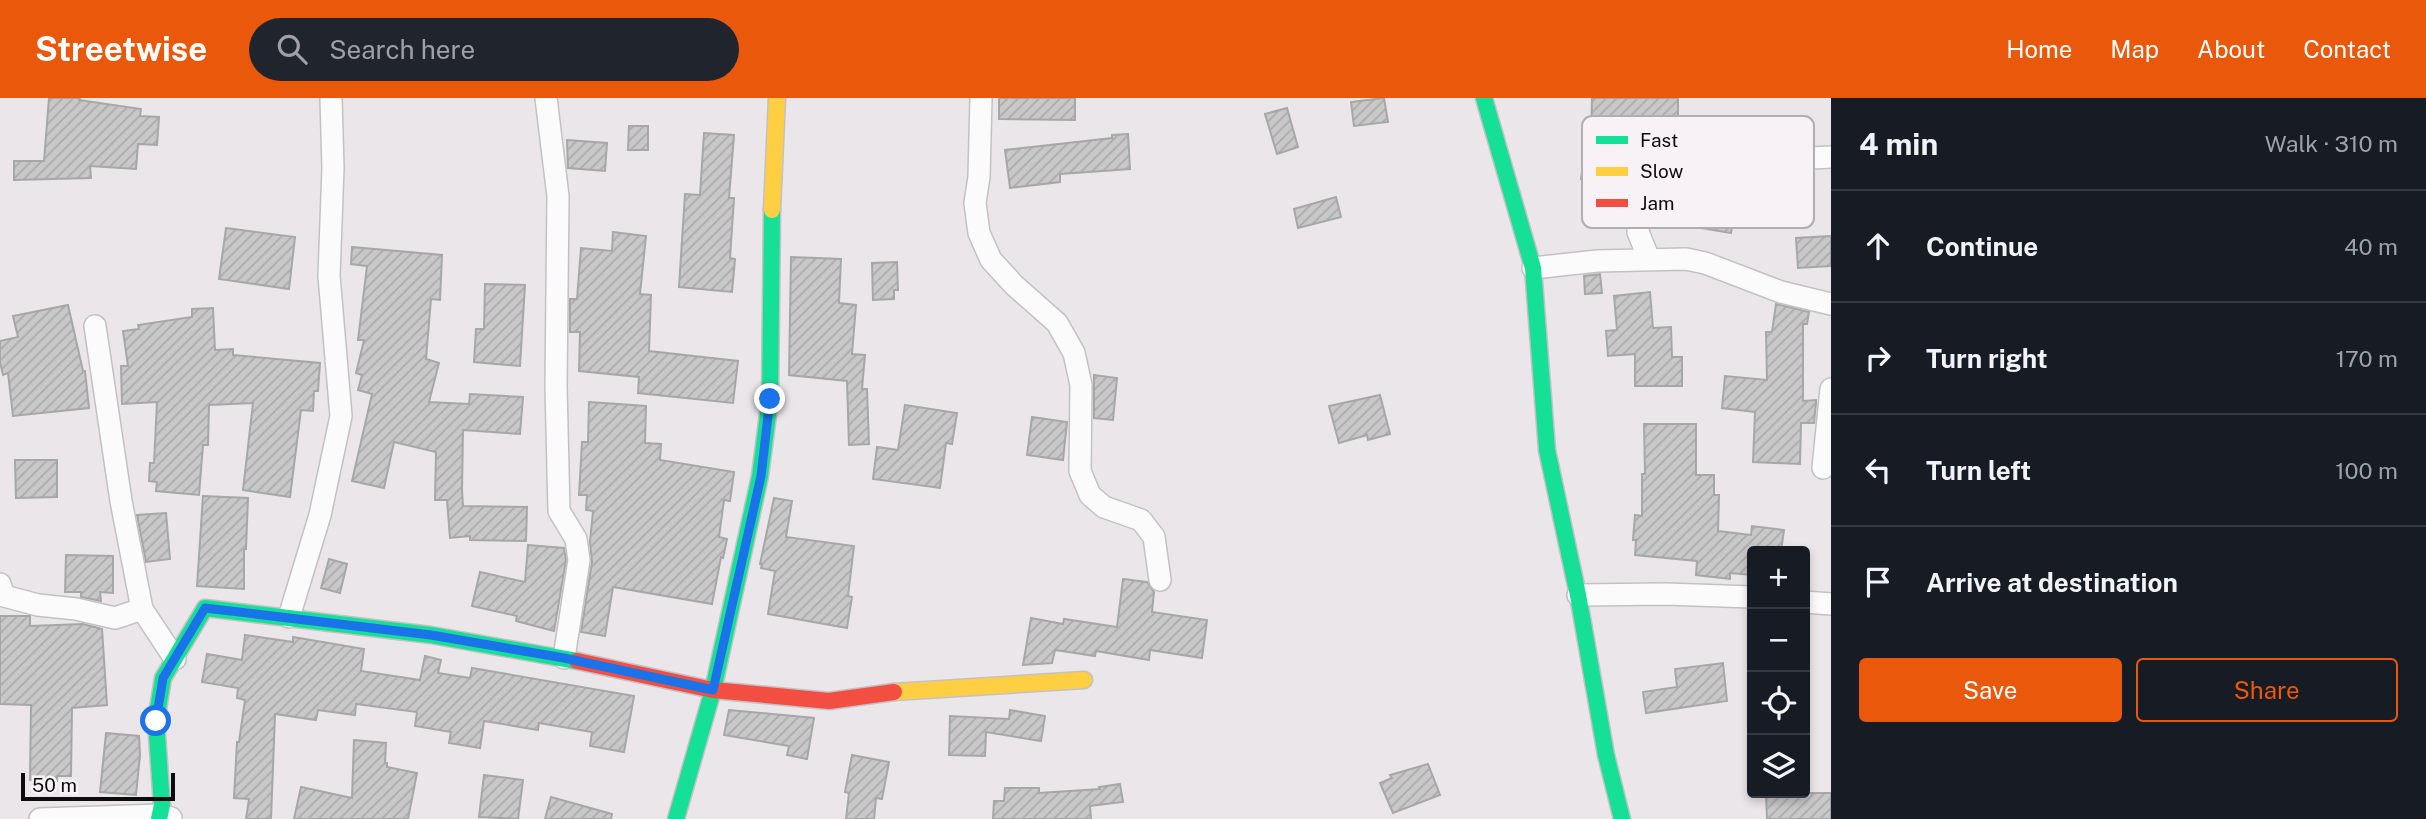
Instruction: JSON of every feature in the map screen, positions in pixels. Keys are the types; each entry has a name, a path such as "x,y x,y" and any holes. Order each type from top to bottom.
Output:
{"street":[{"path":"289,617 320,515 341,416 329,276 333,168 331,98"},
{"path":"546,98 558,196 556,386 559,511 576,539 579,560 564,658"},
{"path":"676,819 713,690 761,476 770,399 771,245 777,98"},
{"path":"981,98 979,177 975,203 979,233 990,260 1057,323 1074,353 1081,386 1080,471 1090,495 1104,506 1141,520 1154,537 1160,580"},
{"path":"1484,98 1533,268 1548,450 1578,595 1606,755 1622,819"},
{"path":"1638,228 1649,259"},
{"path":"1533,268 1597,261 1686,259 1705,263 1782,292 1831,304"},
{"path":"95,326 121,501 142,609 175,659"},
{"path":"1823,468 1831,389"},
{"path":"1,592 38,605 76,609 115,618 142,609"},
{"path":"1578,595 1747,597"},
{"path":"1810,602 1831,604"},
{"path":"40,819 164,818 156,721 163,678 205,608 431,635 564,658 713,690 829,701 908,690 1084,680"}],"building":[{"path":"49,98 80,98 79,100 141,109 140,116 159,117 157,145 138,144 136,169 90,166 91,178 14,180 14,161 44,161"},
{"path":"999,98 1075,98 1075,120 999,119"},
{"path":"1384,98 1388,122 1354,126 1351,102"},
{"path":"1592,98 1678,98 1678,116 1592,116"},
{"path":"1287,108 1298,147 1277,154 1265,114"},
{"path":"629,126 648,126 648,150 628,150"},
{"path":"704,133 734,135 729,198 734,198 730,258 735,259 732,292 679,287 685,194 700,195"},
{"path":"1128,134 1130,169 1060,174 1060,182 1010,188 1005,150"},
{"path":"567,140 607,143 605,171 568,168"},
{"path":"1336,197 1341,217 1298,228 1294,209"},
{"path":"226,228 295,237 289,289 219,279"},
{"path":"1701,228 1732,228 1731,233"},
{"path":"613,232 646,236 640,294 651,295 649,351 738,361 733,403 638,393 639,377 579,371 580,332 570,332 570,299 577,299 581,248 612,251"},
{"path":"1831,236 1831,266 1798,268 1796,238"},
{"path":"352,247 442,255 440,300 431,299 426,359 439,363 429,402 469,404 470,394 523,397 520,434 463,430 462,490 463,506 527,507 526,541 470,540 470,536 450,538 447,500 435,500 436,452 394,442 384,488 352,481 372,394 358,390 362,375 356,373 364,340 358,340 367,266 351,264"},
{"path":"791,257 841,259 839,303 856,305 852,354 865,355 862,389 867,389 869,444 849,445 847,381 789,375"},
{"path":"897,262 898,290 894,290 894,299 873,300 872,263"},
{"path":"1600,274 1602,293 1585,294 1584,276"},
{"path":"485,284 525,285 520,366 474,362 476,329 484,329"},
{"path":"1650,292 1653,328 1671,327 1672,357 1682,357 1682,386 1635,386 1635,354 1608,356 1606,331 1617,330 1614,296"},
{"path":"1776,304 1809,312 1807,324 1803,324 1803,401 1816,400 1816,403 1814,423 1801,423 1800,464 1753,462 1755,412 1722,408 1725,376 1767,380 1766,332 1772,332"},
{"path":"68,305 85,371 89,408 13,416 8,373 3,375 0,362 0,341 18,337 13,316"},
{"path":"213,308 215,350 233,349 233,355 320,363 313,411 301,410 290,497 243,490 253,403 209,405 208,445 203,445 199,495 156,491 157,482 149,481 150,463 154,463 157,402 122,404 121,366 128,366 123,331 139,329 138,325 192,317 192,309"},
{"path":"1094,375 1117,378 1113,420 1094,418"},
{"path":"1380,395 1390,434 1368,440 1367,435 1339,443 1329,406"},
{"path":"589,402 646,406 645,443 661,444 660,460 734,472 730,501 724,500 719,537 727,539 712,604 613,587 605,636 581,632 592,562 590,542 593,511 586,510 587,495 579,495 582,442 588,442"},
{"path":"905,405 957,413 952,444 946,443 940,488 873,479 877,447 898,450"},
{"path":"1032,417 1067,422 1063,460 1027,455"},
{"path":"1644,424 1696,424 1696,475 1714,475 1714,495 1719,495 1718,531 1751,535 1752,526 1784,530 1782,546 1747,546 1747,575 1730,573 1730,579 1696,575 1697,561 1635,555 1635,515 1642,516 1642,474 1645,474"},
{"path":"15,460 57,460 57,497 16,498"},
{"path":"203,496 248,498 244,589 197,586"},
{"path":"774,498 792,501 786,537 854,546 848,596 852,597 847,628 768,614 775,571 761,568 760,564"},
{"path":"166,513 170,559 146,562 137,515"},
{"path":"528,545 564,548 566,560 554,631 516,621 517,616 472,606 480,572 525,582"},
{"path":"66,555 113,556 113,593 100,592 101,601 81,597 81,592 65,592"},
{"path":"329,559 347,564 340,593 321,588"},
{"path":"1123,579 1147,582 1154,592 1152,612 1207,620 1202,658 1150,650 1149,660 1096,651 1095,656 1055,650 1052,663 1023,665 1031,618 1063,624 1064,619 1117,627"},
{"path":"0,616 30,616 30,626 83,624 102,629 107,705 72,708 71,776 57,776 57,781 30,780 31,705 0,704"},
{"path":"245,635 293,642 293,637 364,649 361,671 420,680 425,656 441,660 438,673 470,678 472,668 634,696 624,752 590,746 592,732 539,723 538,730 484,721 480,748 449,743 451,732 415,726 417,712 356,704 355,715 318,710 316,720 275,714 271,819 246,819 249,799 234,798 237,742 245,700 237,698 238,688 202,682 207,654 242,660"},
{"path":"1723,663 1727,701 1646,713 1643,692 1677,687 1675,669"},
{"path":"729,710 814,718 807,759 787,755 789,746 724,735"},
{"path":"1010,710 1045,716 1041,741 986,732 985,756 949,755 950,716 1009,719"},
{"path":"106,733 139,736 136,795 100,792"},
{"path":"354,740 386,743 387,767 417,773 408,819 294,819 301,787 352,798"},
{"path":"852,755 889,762 882,799 876,798 874,819 846,819 849,793 845,792"},
{"path":"1428,764 1440,795 1393,813 1380,783 1392,778 1390,775"},
{"path":"484,775 523,780 518,819 479,817"},
{"path":"1120,784 1123,802 1090,806 1091,819 993,819 994,801 1004,801 1005,788 1039,788 1039,793 1100,789 1099,787"},
{"path":"1810,793 1831,793 1831,819 1767,819 1766,798 1810,798"},
{"path":"551,797 612,814 611,819 545,819"}],"traffic: fast":[{"path":"1484,98 1533,268 1547,450 1578,595 1606,755 1622,819"},
{"path":"676,819 713,690 760,476 770,399 772,210"},
{"path":"159,819 162,805 156,721 163,678 205,608 431,635 577,661"}],"traffic: slow":[{"path":"772,210 777,98"},
{"path":"894,692 1084,680"}],"traffic: jam":[{"path":"577,661 713,690 829,701 894,692"}],"route":[{"path":"156,721 163,678 205,608 431,635 564,658 713,690 761,476 770,399"}]}
